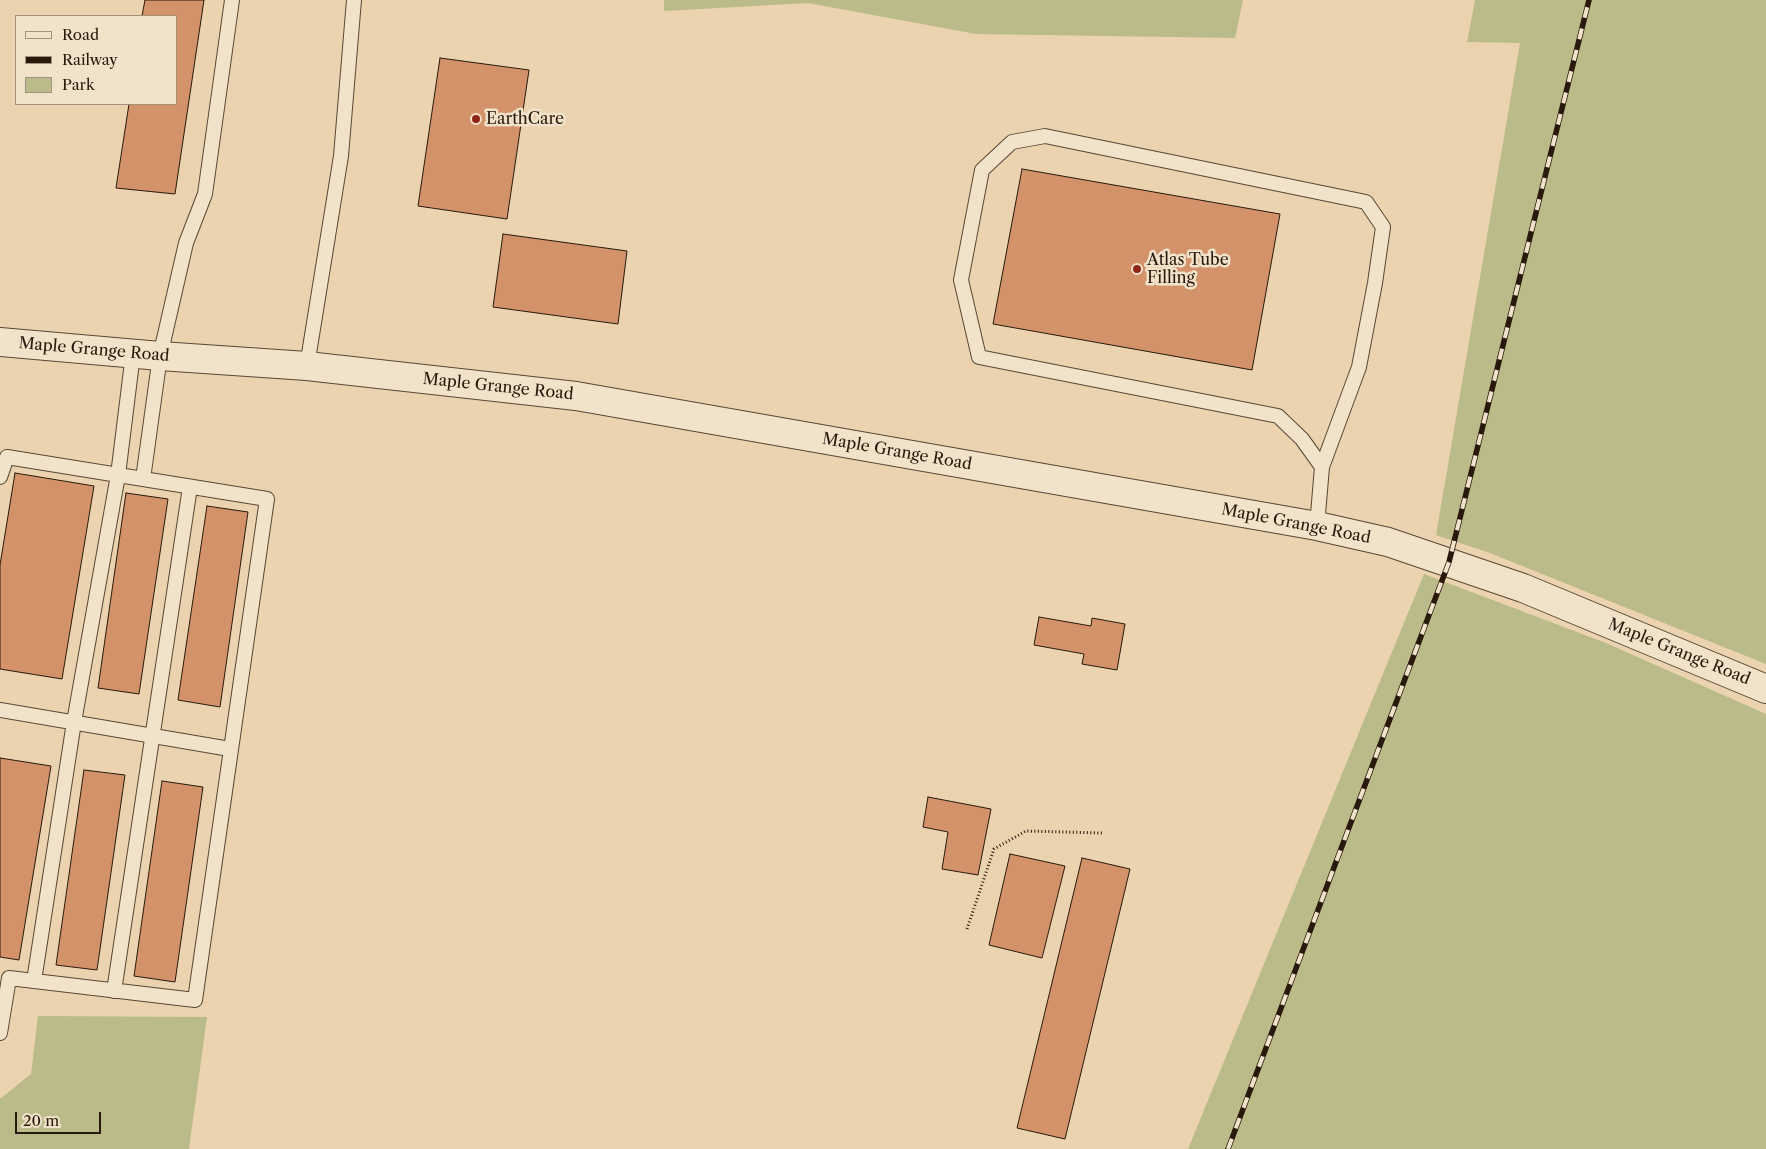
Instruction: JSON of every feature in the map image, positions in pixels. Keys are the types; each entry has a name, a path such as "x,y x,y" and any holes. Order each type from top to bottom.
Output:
{"street":[{"name":"Maple Grange Road","path":"0,342 147,355 307,366 576,396 1317,526 1388,542 1523,588 1766,688"}],"lane":[{"path":"34,981 74,722 118,475 147,355 205,194 232,0"},
{"path":"307,366 341,156 354,0"},
{"path":"1317,526 1322,467 1359,368 1375,283 1382,227 1366,202 1045,136 1012,142 982,170 961,280 979,357 1278,416 1302,439 1322,467"},
{"path":"143,479 147,355"},
{"path":"0,477 7,457 267,500 195,1000 4,977 0,1033"},
{"path":"114,991 190,487"},
{"path":"0,710 230,749"}],"path":[{"path":"967,929 994,849 1026,831 1102,833"}],"green space":[{"path":"664,0 1243,0 1235,38 976,34 808,3 664,11"},
{"path":"1475,0 1766,0 1766,664 1490,553 1436,535 1520,43 1467,42"},
{"path":"1424,574 1606,643 1766,714 1766,1149 1188,1149"},
{"path":"38,1016 207,1017 189,1149 0,1149 0,1099 31,1074"}],"building":[{"path":"145,0 204,0 175,194 116,188 129,105 178,105 178,15 142,15"},
{"name":"EarthCare","path":"440,58 529,70 507,219 418,206"},
{"name":"Atlas Tube Filling","path":"1022,169 1280,214 1252,370 993,324"},
{"path":"503,234 627,251 618,324 493,307"},
{"path":"15,473 94,486 62,679 0,669 0,565"},
{"path":"126,493 168,499 139,694 98,688"},
{"path":"207,506 248,512 220,707 178,700"},
{"path":"1039,617 1091,626 1092,618 1125,624 1117,670 1082,664 1084,654 1034,645"},
{"path":"0,758 51,766 19,960 0,957"},
{"path":"84,770 125,775 97,970 56,965"},
{"path":"162,781 203,787 175,982 134,976"},
{"path":"928,797 991,809 978,875 942,869 948,832 923,827"},
{"path":"1010,854 1065,866 1042,958 989,945"},
{"path":"1082,858 1130,869 1065,1139 1017,1128"}],"railway":[{"path":"1228,1149 1449,562 1589,0"}],"place":[{"name":"EarthCare","path":"476,119"},
{"name":"Atlas Tube Filling","path":"1137,269"}]}
